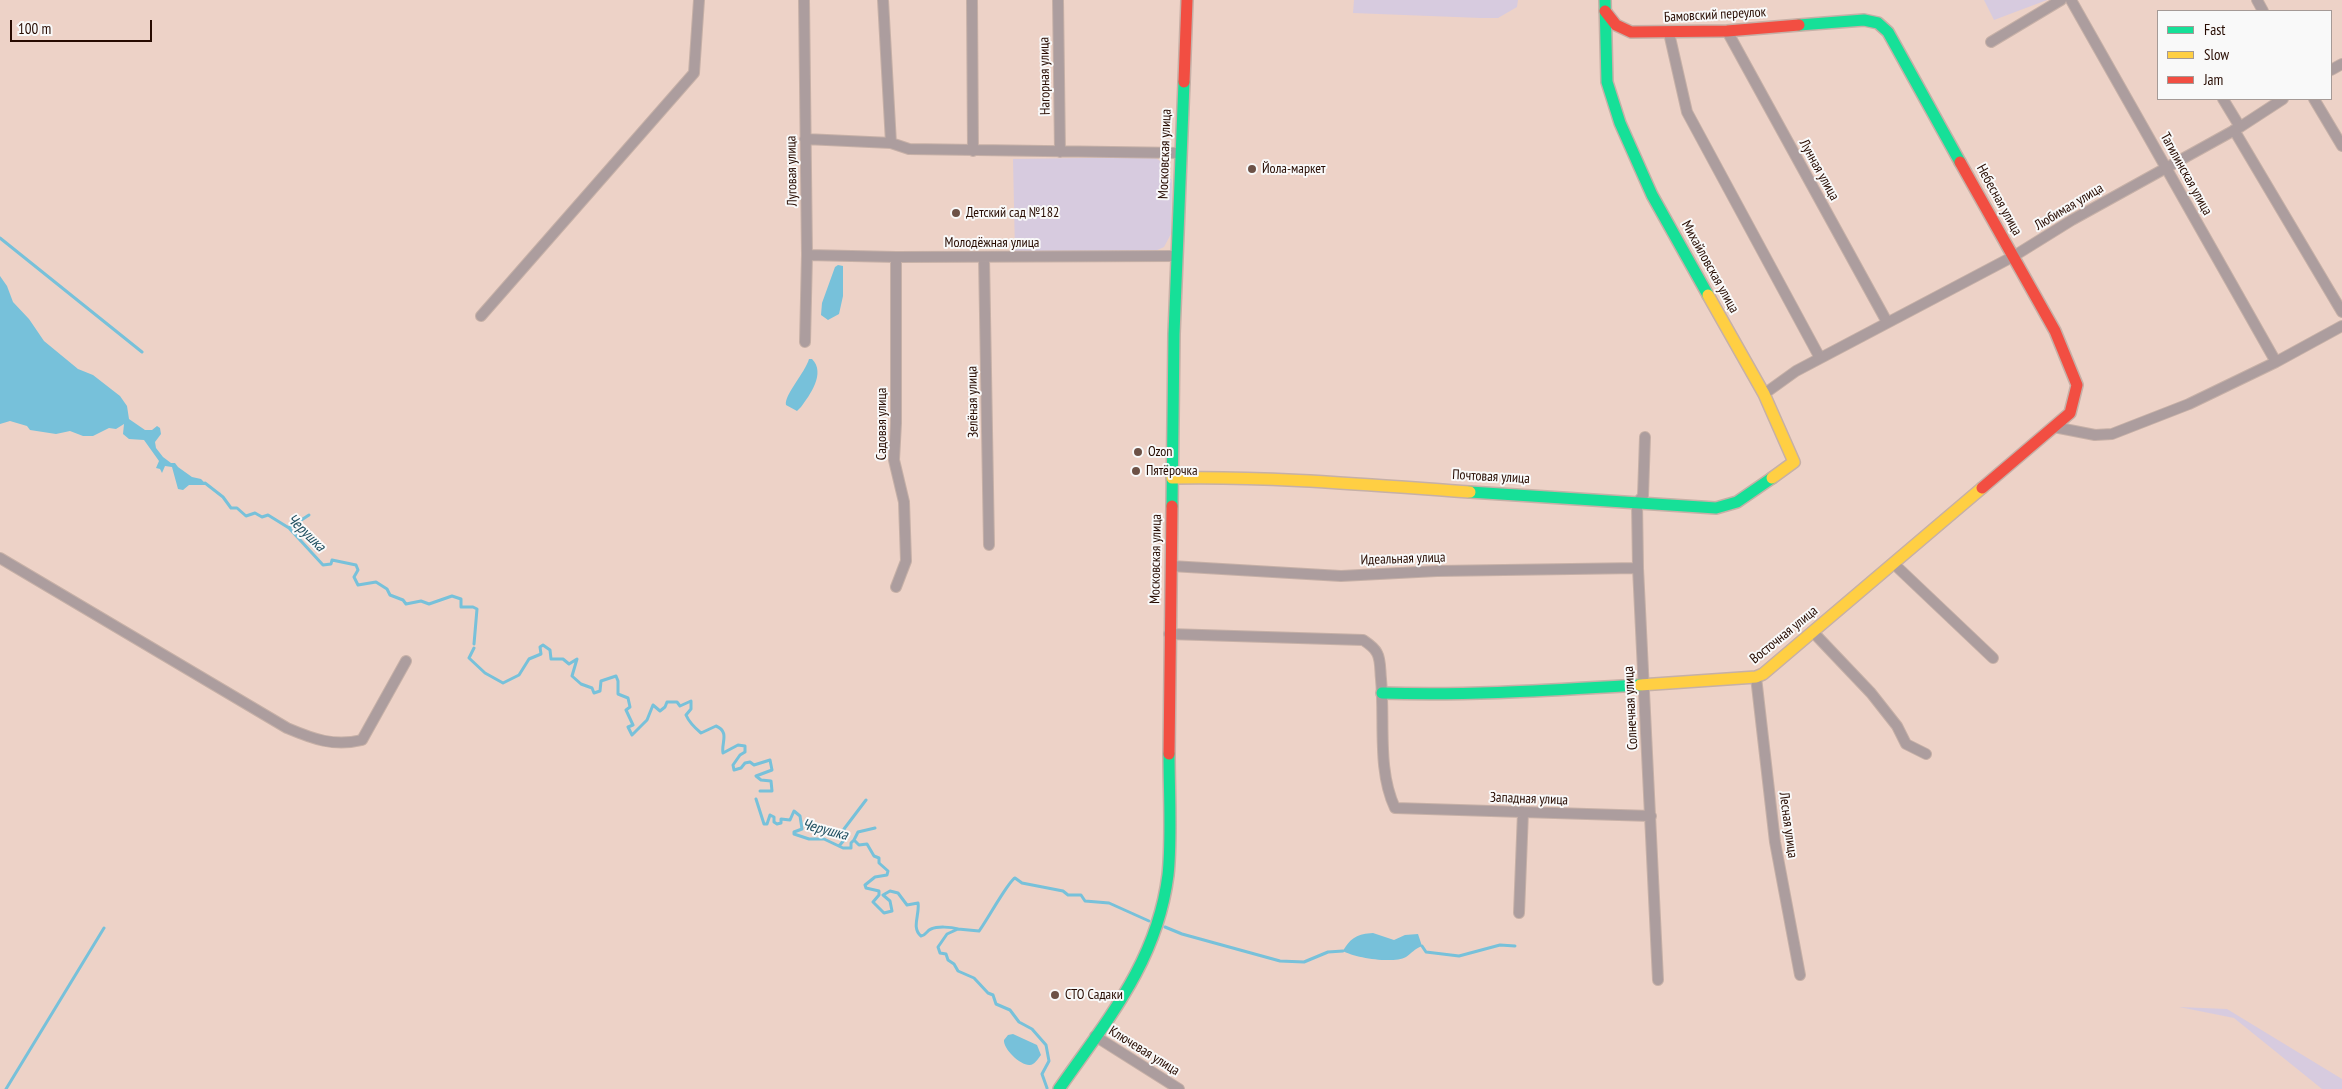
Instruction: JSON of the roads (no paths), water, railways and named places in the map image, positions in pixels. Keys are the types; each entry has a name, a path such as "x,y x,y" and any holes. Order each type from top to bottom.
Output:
{"street":[{"path":"481,316 694,73 699,0"},
{"name":"Луговая улица","path":"804,0 807,255 804,342"},
{"path":"883,0 891,143"},
{"path":"972,0 972,151"},
{"name":"Нагорная улица","path":"1058,0 1060,152"},
{"name":"Московская улица","path":"1059,1089 1124,996 1147,953 1162,912 1168,874 1172,478 1180,153 1187,0"},
{"path":"1991,42 2061,0"},
{"name":"Тагилинская улица","path":"2071,0 2167,166 2276,362"},
{"name":"Бамовский переулок","path":"1605,6 1616,25 1631,32 1727,31 1864,20"},
{"name":"Бамовский переулок","path":"1605,6 1607,82"},
{"name":"Небесная улица","path":"1864,20 1878,23 1888,32 2055,331 2077,385 2070,412"},
{"name":"Лунная улица","path":"1727,31 1887,322"},
{"path":"1669,33 1687,112 1820,358"},
{"name":"Михайловская улица","path":"1607,82 1620,122 1652,195 1764,394 1794,462"},
{"path":"2223,100 2237,128 2342,312"},
{"name":"Любимая улица","path":"1764,394 1796,371 2014,256 2072,220 2237,128 2281,100"},
{"path":"2315,100 2342,146"},
{"path":"805,139 891,143 909,149 1180,153"},
{"name":"Молодёжная улица","path":"807,255 896,257 1177,256"},
{"name":"Садовая улица","path":"896,257 896,423 894,460 904,502 906,561 896,587"},
{"name":"Зелёная улица","path":"984,257 989,546"},
{"path":"2054,427 2095,436 2112,434 2189,404 2276,362 2342,326"},
{"name":"Восточная улица","path":"1382,693 1432,695 1756,677 1763,674 1894,564 2070,412"},
{"name":"Солнечная улица","path":"1645,437 1643,496 1637,503 1638,568 1658,980"},
{"name":"Почтовая улица","path":"1172,478 1217,477 1309,481 1716,508 1737,502 1794,462"},
{"path":"0,558 287,728 319,742 346,744 362,740 406,660"},
{"path":"1894,564 1993,658"},
{"name":"Идеальная улица","path":"1171,566 1341,576 1437,571 1638,568"},
{"path":"1813,632 1871,693 1897,726 1906,744 1926,754"},
{"path":"1170,634 1363,640 1372,645 1378,654 1382,693"},
{"name":"Лесная улица","path":"1756,677 1775,842 1800,975"},
{"name":"Западная улица","path":"1382,693 1384,756 1391,799 1395,808 1407,810 1651,816"},
{"path":"1519,913 1523,812"},
{"name":"Ключевая улица","path":"1095,1036 1179,1089"}],"water":[{"path":"838,265 843,266 843,296 839,314 828,320 821,315 822,303 835,267"},
{"path":"0,276 7,286 13,302 29,319 44,341 78,369 93,375 120,396 127,406 129,419 145,430 152,430 157,426 160,428 161,434 155,442 156,448 163,457 171,463 175,463 192,477 201,479 207,485 189,485 183,490 178,489 172,467 165,466 162,473 160,469 156,468 159,461 144,440 129,439 123,434 124,424 116,429 109,428 93,436 83,436 70,431 56,434 30,430 27,426 10,421 0,424"},
{"path":"809,359 812,359 816,365 817,377 808,396 797,411 786,405 786,401"},
{"path":"1373,933 1394,940 1405,935 1418,934 1422,946 1406,957 1392,960 1365,958 1343,951 1355,937"},
{"path":"1013,1034 1037,1045 1041,1055 1036,1062 1026,1065 1013,1056 1006,1048 1004,1040 1008,1035"}],"waterway":[{"path":"0,238 142,352"},
{"name":"Черушка","path":"205,483 223,497 231,508 237,508 246,516 255,513 262,517 268,515 289,528 323,565 331,564 332,560 356,565 358,570 354,577 358,585 376,582 387,589 390,595 403,600 406,604 421,601 429,604 452,596 461,599 461,607 477,609 474,644"},
{"path":"289,528 309,515"},
{"name":"Черушка","path":"474,648 469,658 485,673 503,683 519,675 529,659 541,654 540,647 543,645 550,650 551,659 563,659 569,664 577,659 572,676 581,684 592,688 594,693 600,691 601,681 616,676 618,694 628,698 630,707 626,710 633,725 628,727 632,735 647,720 653,705 660,711 667,702 677,702 680,706 691,701 691,709 686,715 689,720 701,733 716,726 720,728 724,735 723,753 738,745 745,746 745,752 740,755 733,765 734,770 741,768 745,763 750,762 754,765 770,760 772,770 756,776 761,780 771,781 772,791 760,791"},
{"name":"Черушка","path":"756,799 764,824 767,824 770,815 774,817 774,822 777,824 781,823 781,819 790,820 794,811 800,816 802,829 794,832 794,834 809,839 824,839 843,848 851,848 851,843 854,840 859,845 867,844 874,856 879,858 879,863 888,871 887,875 875,877 865,885 866,888 879,891 879,895 873,902 884,913 892,911 890,901 883,895 890,891 898,893 907,905 918,903 916,925 921,936 934,928 958,929 947,934 938,947 940,953 946,954 948,960 954,964 958,971 974,978 988,993 993,995 996,1004 1010,1010 1019,1022 1032,1029 1046,1045 1049,1061 1042,1074 1047,1088"},
{"path":"839,846 845,839 844,829 866,800"},
{"path":"854,840 858,832 875,828"},
{"path":"958,929 979,931 1015,878 1022,883 1063,891 1068,895 1081,895 1085,901 1109,903 1149,921"},
{"path":"1165,927 1182,934 1280,961 1304,962 1328,952 1343,951"},
{"path":"6,1089 104,928"},
{"path":"1422,946 1426,952 1459,956 1500,945 1515,946"}],"place":[{"name":"Йола-маркет","path":"1252,169"},
{"name":"Детский сад №182","path":"956,213"},
{"name":"Ozon","path":"1138,452"},
{"name":"Пятёрочка","path":"1136,471"},
{"name":"СТО Садаки","path":"1055,995"}]}
